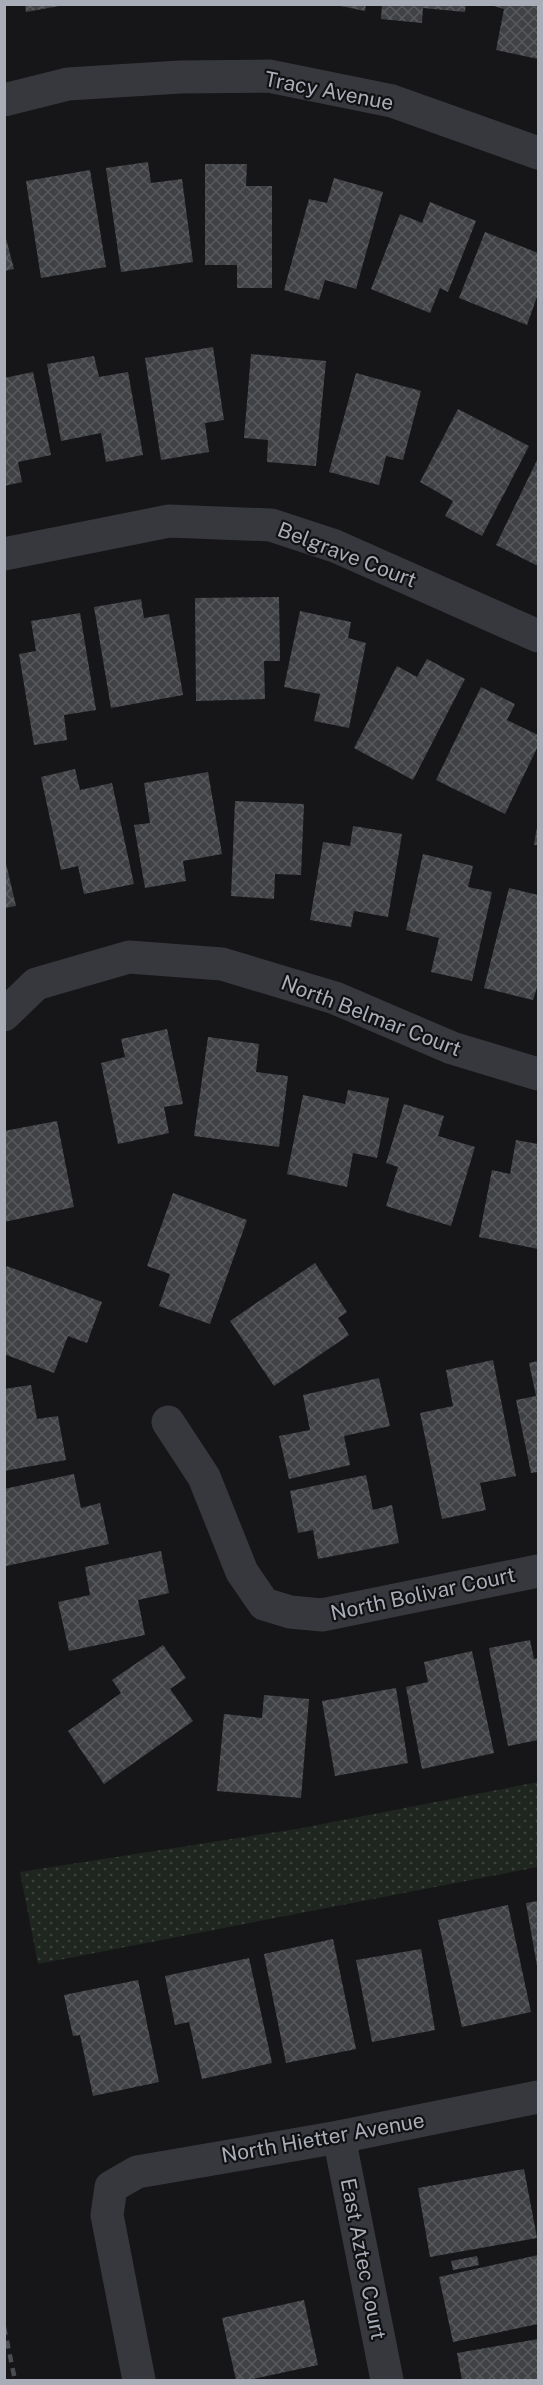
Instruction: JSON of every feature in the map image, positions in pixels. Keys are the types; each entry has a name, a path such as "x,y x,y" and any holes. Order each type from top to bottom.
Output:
{"street":[{"name":"Tracy Avenue","path":"4,100 68,84 180,77 269,76 392,101 538,153"},
{"name":"Belgrave Court","path":"4,554 169,521 271,525 335,546 538,636"},
{"name":"North Belmar Court","path":"4,1015 36,984 129,957 222,964 335,998 452,1048 538,1074"},
{"name":"North Bolivar Court","path":"168,1422 204,1477 242,1572 264,1604 290,1612 322,1615 538,1571"},
{"name":"North Hietter Avenue","path":"139,2380 107,2215 111,2187 137,2172 339,2137 538,2097"},
{"name":"East Aztec Court","path":"339,2137 387,2380"}],"shaded area":[{"path":"538,1782 538,1867 38,1964 20,1872 302,1828"}],"building":[{"path":"25,4 59,4 59,6 26,12"},
{"path":"331,4 366,4 365,11"},
{"path":"382,4 466,4 465,12 423,8 422,23 381,19"},
{"path":"487,4 538,4 538,59 496,50 504,9"},
{"path":"148,162 151,183 182,179 193,262 121,272 106,168"},
{"path":"205,164 247,164 246,186 272,186 272,288 237,288 237,265 205,265"},
{"path":"90,170 106,267 41,278 26,181"},
{"path":"334,178 383,192 356,289 325,280 319,300 284,290 309,199 327,203"},
{"path":"430,202 476,221 448,292 440,288 430,313 371,289 400,214 422,223"},
{"path":"4,231 14,269 4,271"},
{"path":"485,232 538,253 538,294 527,325 459,298"},
{"path":"213,347 224,420 205,423 209,452 161,460 145,358"},
{"path":"251,354 326,361 316,466 267,462 268,440 244,438"},
{"path":"94,356 99,377 128,372 143,455 106,462 101,433 61,441 47,364"},
{"path":"33,372 51,455 18,462 22,482 4,486 4,378"},
{"path":"356,373 421,391 403,460 386,456 379,485 329,472"},
{"path":"458,409 529,446 482,536 445,516 453,501 420,482"},
{"path":"538,458 538,566 496,545"},
{"path":"279,597 280,661 264,661 265,699 196,701 195,598"},
{"path":"141,599 144,618 169,614 183,695 111,708 94,607"},
{"path":"300,611 351,622 348,638 366,643 349,728 314,721 320,694 284,687"},
{"path":"80,613 96,710 64,715 67,740 34,745 19,654 36,651 31,621"},
{"path":"427,659 465,679 413,780 354,748 397,666 417,677"},
{"path":"481,687 515,704 507,720 538,735 538,746 505,814 436,780"},
{"path":"75,769 80,790 112,783 134,884 84,894 78,866 61,870 41,777"},
{"path":"208,772 222,854 183,861 186,881 145,888 134,825 150,823 144,783"},
{"path":"235,801 304,804 301,875 275,874 274,899 231,896"},
{"path":"353,826 402,834 388,917 354,911 351,927 310,920 323,842 350,846"},
{"path":"537,827 538,845 534,845"},
{"path":"423,854 473,866 468,887 492,892 472,981 431,972 439,938 406,930"},
{"path":"4,855 16,906 4,908"},
{"path":"509,888 538,895 538,984 533,1000 484,988"},
{"path":"167,1029 183,1104 164,1107 169,1133 118,1144 101,1063 125,1057 121,1039"},
{"path":"208,1037 259,1044 256,1072 288,1076 279,1147 194,1136"},
{"path":"348,1090 389,1098 377,1158 353,1153 347,1187 287,1174 303,1095 345,1104"},
{"path":"404,1104 444,1116 438,1136 475,1147 451,1226 386,1206 398,1167 386,1163"},
{"path":"57,1121 74,1207 4,1222 4,1131"},
{"path":"516,1140 538,1144 538,1249 479,1237 492,1170 510,1174"},
{"path":"173,1193 247,1220 210,1324 159,1306 170,1274 147,1266"},
{"path":"315,1263 347,1312 338,1318 349,1335 274,1386 230,1321"},
{"path":"7,1266 102,1302 87,1343 68,1336 54,1373 4,1354 4,1273"},
{"path":"493,1360 516,1476 480,1483 486,1510 442,1519 420,1413 453,1406 446,1370"},
{"path":"538,1361 538,1472 531,1473 516,1400 536,1396 529,1363"},
{"path":"379,1378 390,1426 344,1436 350,1465 289,1479 279,1436 310,1430 303,1395"},
{"path":"31,1385 37,1419 58,1416 66,1460 4,1471 4,1389"},
{"path":"74,1474 81,1508 100,1503 109,1544 6,1566 4,1489"},
{"path":"366,1475 373,1510 392,1505 399,1543 318,1559 313,1530 298,1533 290,1491"},
{"path":"161,1551 169,1593 138,1600 145,1635 69,1651 58,1602 90,1595 85,1567"},
{"path":"530,1640 534,1659 538,1658 538,1740 508,1746 489,1648"},
{"path":"163,1645 186,1678 170,1689 193,1721 104,1784 68,1731 121,1693 112,1680"},
{"path":"472,1651 494,1753 422,1769 406,1687 428,1682 424,1662"},
{"path":"396,1688 408,1763 335,1776 322,1701"},
{"path":"264,1695 309,1699 301,1798 217,1791 224,1714 262,1718"},
{"path":"538,1901 538,1966 537,1966 526,1903"},
{"path":"508,1905 531,2012 462,2027 438,1920"},
{"path":"333,1939 356,2049 286,2063 264,1954"},
{"path":"421,1949 435,2030 372,2042 356,1960"},
{"path":"249,1958 272,2063 202,2079 189,2022 175,2025 165,1976"},
{"path":"138,1980 159,2082 93,2096 80,2035 73,2036 64,1995"},
{"path":"524,2169 537,2238 430,2257 418,2188"},
{"path":"538,2255 538,2324 453,2342 439,2277"},
{"path":"477,2256 479,2265 453,2270 451,2261"},
{"path":"304,2300 318,2365 248,2380 236,2380 222,2318"},
{"path":"538,2339 538,2380 462,2380 457,2353"}],"railway":[{"path":"4,2327 15,2380"}]}
